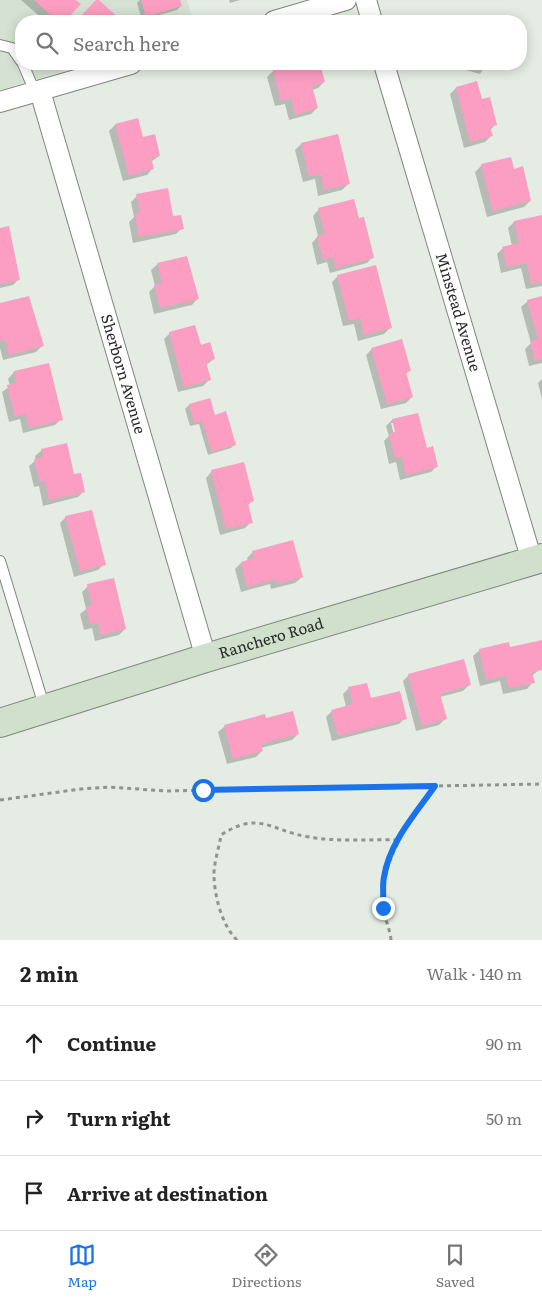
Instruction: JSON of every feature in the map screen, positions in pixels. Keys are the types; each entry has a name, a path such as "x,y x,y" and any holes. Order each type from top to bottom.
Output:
{"main road":[{"name":"Ranchero Road","path":"0,723 206,658 537,560"}],"street":[{"path":"295,15 346,0"},
{"path":"366,0 370,15"},
{"path":"0,102 110,70"},
{"name":"Minstead Avenue","path":"386,70 537,560"},
{"name":"Sherborn Avenue","path":"38,91 206,658"}],"lane":[{"path":"0,45 12,48 15,52"},
{"path":"26,70 38,91"},
{"path":"0,561 45,710"}],"path":[{"path":"0,800 109,787 166,791 542,784"},
{"path":"392,940 383,908 384,876 398,840 435,786"},
{"path":"237,940 229,933 220,907 214,874 221,835 236,825 254,822 309,837 398,840"}],"shaded area":[{"path":"0,0 187,0 191,15 15,15 15,70 67,70 0,90"}],"building":[{"path":"34,0 76,0 81,4 71,15 50,15"},
{"path":"96,0 99,0 115,15 82,15"},
{"path":"141,0 180,0 182,6 153,15 145,15"},
{"path":"273,70 322,70 325,82 312,86 318,108 295,115 291,98 281,101"},
{"path":"477,81 482,99 490,97 497,125 490,127 493,136 470,142 456,87"},
{"path":"138,118 143,137 155,134 160,156 151,158 154,169 129,176 115,124"},
{"path":"338,134 350,184 324,190 321,174 309,176 301,143"},
{"path":"511,157 514,169 523,166 531,201 493,211 481,164"},
{"path":"168,188 173,216 181,215 184,229 139,237 135,214 140,213 136,194"},
{"path":"354,199 359,218 364,217 374,258 336,268 333,257 323,260 317,236 325,234 318,208"},
{"path":"542,215 542,282 531,284 527,263 507,267 502,247 519,243 514,221"},
{"path":"9,226 20,280 0,284 0,228"},
{"path":"187,256 199,299 160,308 154,285 162,283 157,263"},
{"path":"376,265 392,328 364,335 360,318 349,321 337,275"},
{"path":"29,296 44,346 9,355 5,340 0,341 0,303"},
{"path":"542,296 542,359 535,361 530,341 538,339 527,300"},
{"path":"195,325 201,345 210,342 215,359 206,362 211,380 184,387 169,332"},
{"path":"402,339 411,371 406,372 413,397 387,404 371,348"},
{"path":"49,363 63,420 29,428 26,414 15,417 7,385 16,383 14,371"},
{"path":"210,398 215,415 226,411 236,445 212,452 202,421 194,423 189,404"},
{"path":"418,413 427,448 433,446 438,467 406,475 402,457 395,458 389,434 395,432 392,419"},
{"path":"67,443 74,474 81,473 85,492 49,500 45,481 40,482 34,459 43,457 41,449"},
{"path":"244,462 254,501 248,503 253,523 226,529 211,470"},
{"path":"92,510 106,565 80,571 65,516"},
{"path":"293,540 303,577 277,584 276,579 247,587 241,562 254,558 252,551"},
{"path":"114,578 126,629 101,635 98,623 90,624 86,607 92,605 87,584"},
{"path":"542,640 542,670 532,672 535,683 509,688 506,676 486,680 479,649 509,642 510,647"},
{"path":"464,659 471,685 440,694 447,719 422,726 408,674"},
{"path":"367,683 371,698 400,691 407,719 338,736 331,710 353,704 348,687"},
{"path":"293,711 299,734 261,744 263,751 233,759 224,725 265,714 266,718"}],"route":[{"path":"203,790 435,786 403,831 393,851 384,876 383,908"}]}
